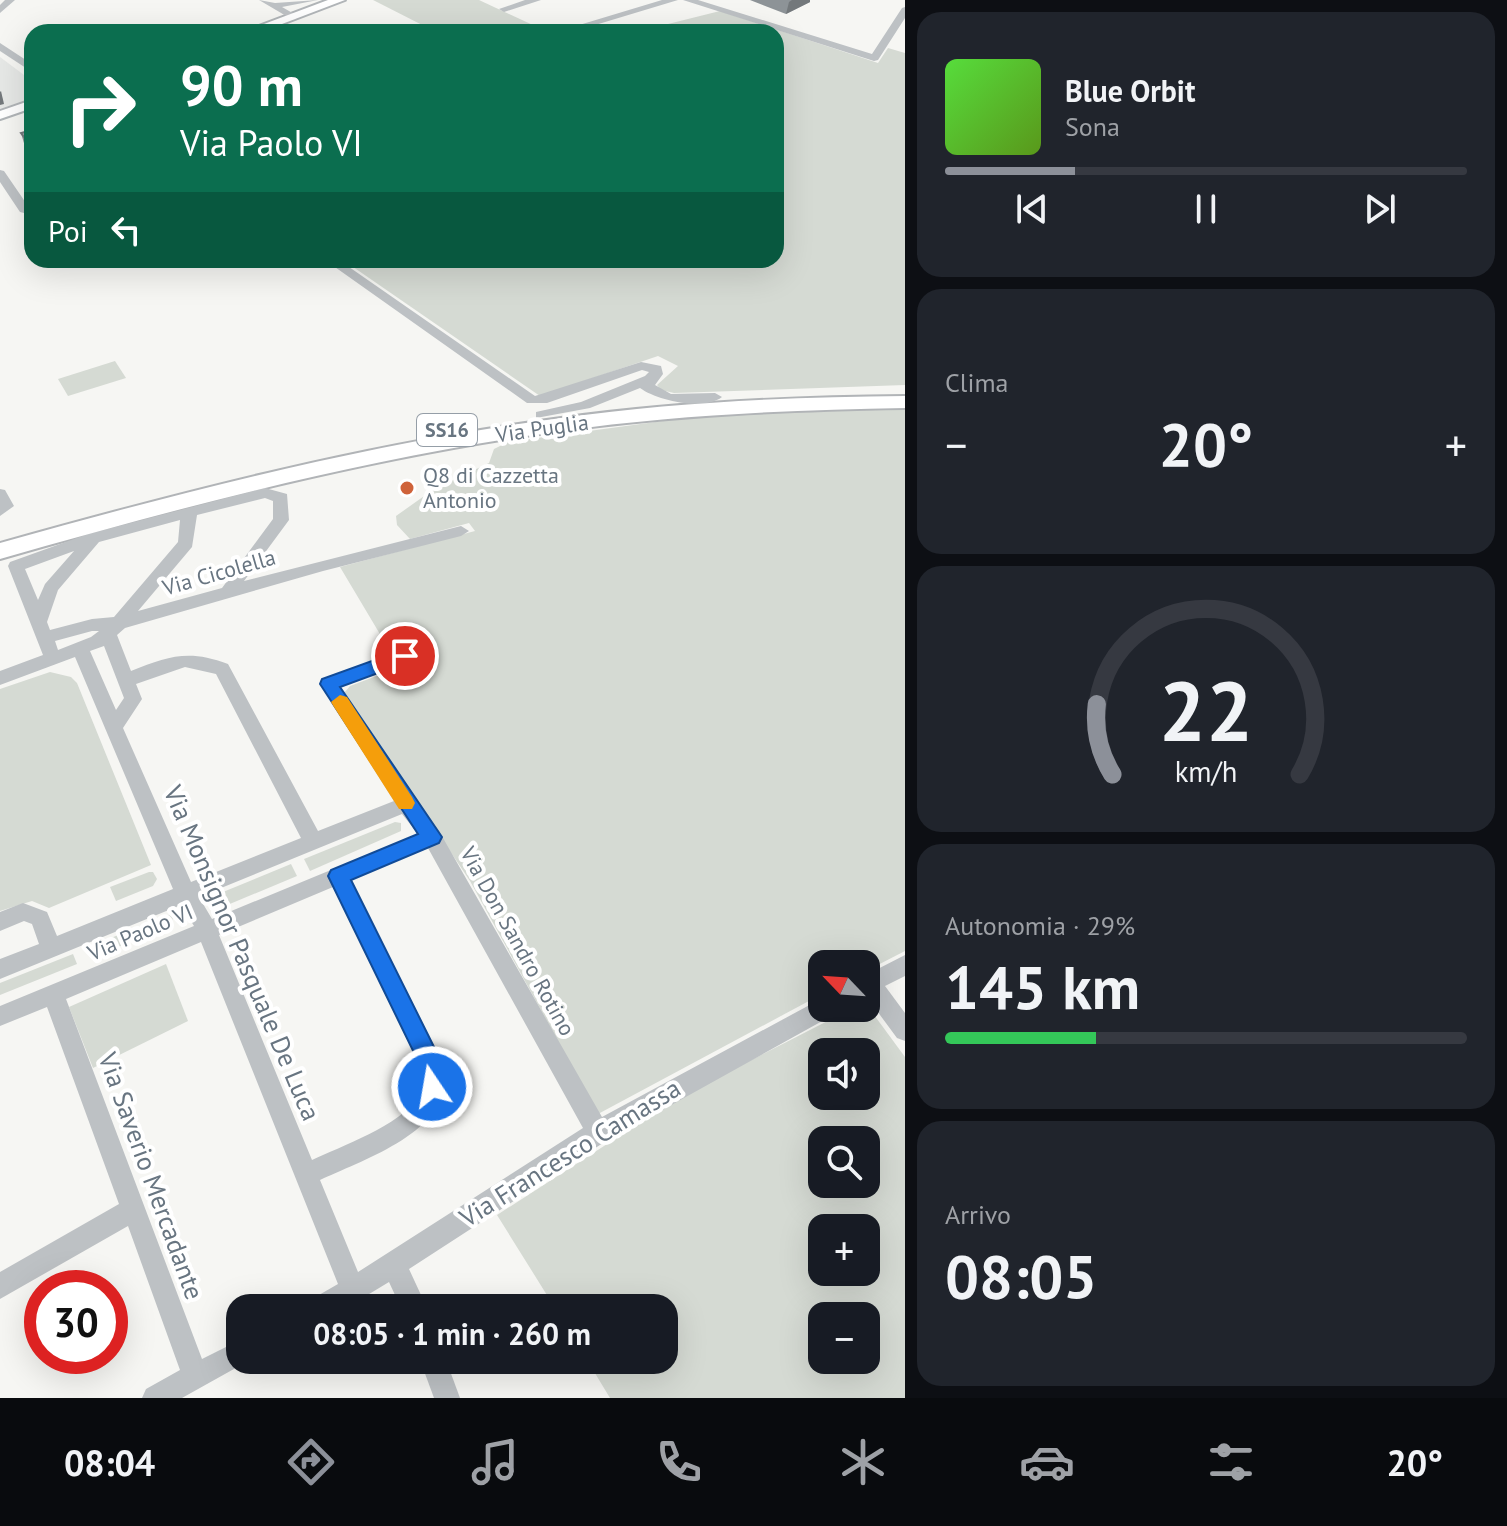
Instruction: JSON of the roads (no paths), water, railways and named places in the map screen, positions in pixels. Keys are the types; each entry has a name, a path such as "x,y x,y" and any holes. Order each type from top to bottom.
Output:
{"highway":[{"name":"Via Puglia","path":"0,537 225,476 342,449 541,415 715,397 905,391"},
{"name":"Via Puglia","path":"0,551 231,487 329,464 522,429 751,407 905,402"}],"main road":[{"path":"273,24 339,0"},
{"path":"0,115 24,107"}],"street":[{"path":"0,10 10,0"},
{"path":"270,2 313,0"},
{"path":"504,9 536,0"},
{"path":"589,24 673,0"},
{"path":"688,0 765,24"},
{"path":"270,2 297,16"},
{"path":"784,30 874,58 900,26 905,10"},
{"path":"0,46 24,63"},
{"path":"0,173 24,209"},
{"path":"342,268 532,400 542,400 641,366 656,369 656,374 650,379 585,405 541,415"},
{"path":"650,379 647,387 669,398 715,397"},
{"path":"53,659 16,566 94,538 189,512 265,493 281,498 281,520 226,594"},
{"path":"0,494 6,506 0,511"},
{"path":"99,635 186,543 189,512"},
{"name":"Via Cicolella","path":"0,678 53,659 99,635 226,594 323,565 461,531"},
{"path":"41,630 51,588 94,538"},
{"path":"41,630 99,635"},
{"path":"99,635 133,699 114,727"},
{"name":"Via Monsignor Pasquale De Luca","path":"99,635 114,727 185,893 207,930 353,1290"},
{"name":"Via Don Sandro Rotino","path":"405,656 329,684 406,804 432,837 598,1132"},
{"path":"126,681 182,659 205,661 222,669 313,841"},
{"name":"Via Paolo VI","path":"0,969 406,804"},
{"name":"Via Paolo VI","path":"0,1016 432,837"},
{"path":"306,1175 407,1124 422,1110 432,1087 431,1065 338,876"},
{"path":"0,922 23,912 40,918 51,948"},
{"path":"880,979 905,965"},
{"name":"Via Saverio Mercadante","path":"53,994 196,1377"},
{"path":"880,1000 905,1031"},
{"name":"Via Francesco Camassa","path":"346,1294 598,1132 675,1087 808,1017"},
{"path":"0,1286 134,1209"},
{"path":"394,1265 407,1294"},
{"path":"155,1398 226,1361"},
{"path":"438,1374 447,1398"}],"place":[{"name":"Q8 di Cazzetta Antonio","path":"407,488"}]}
